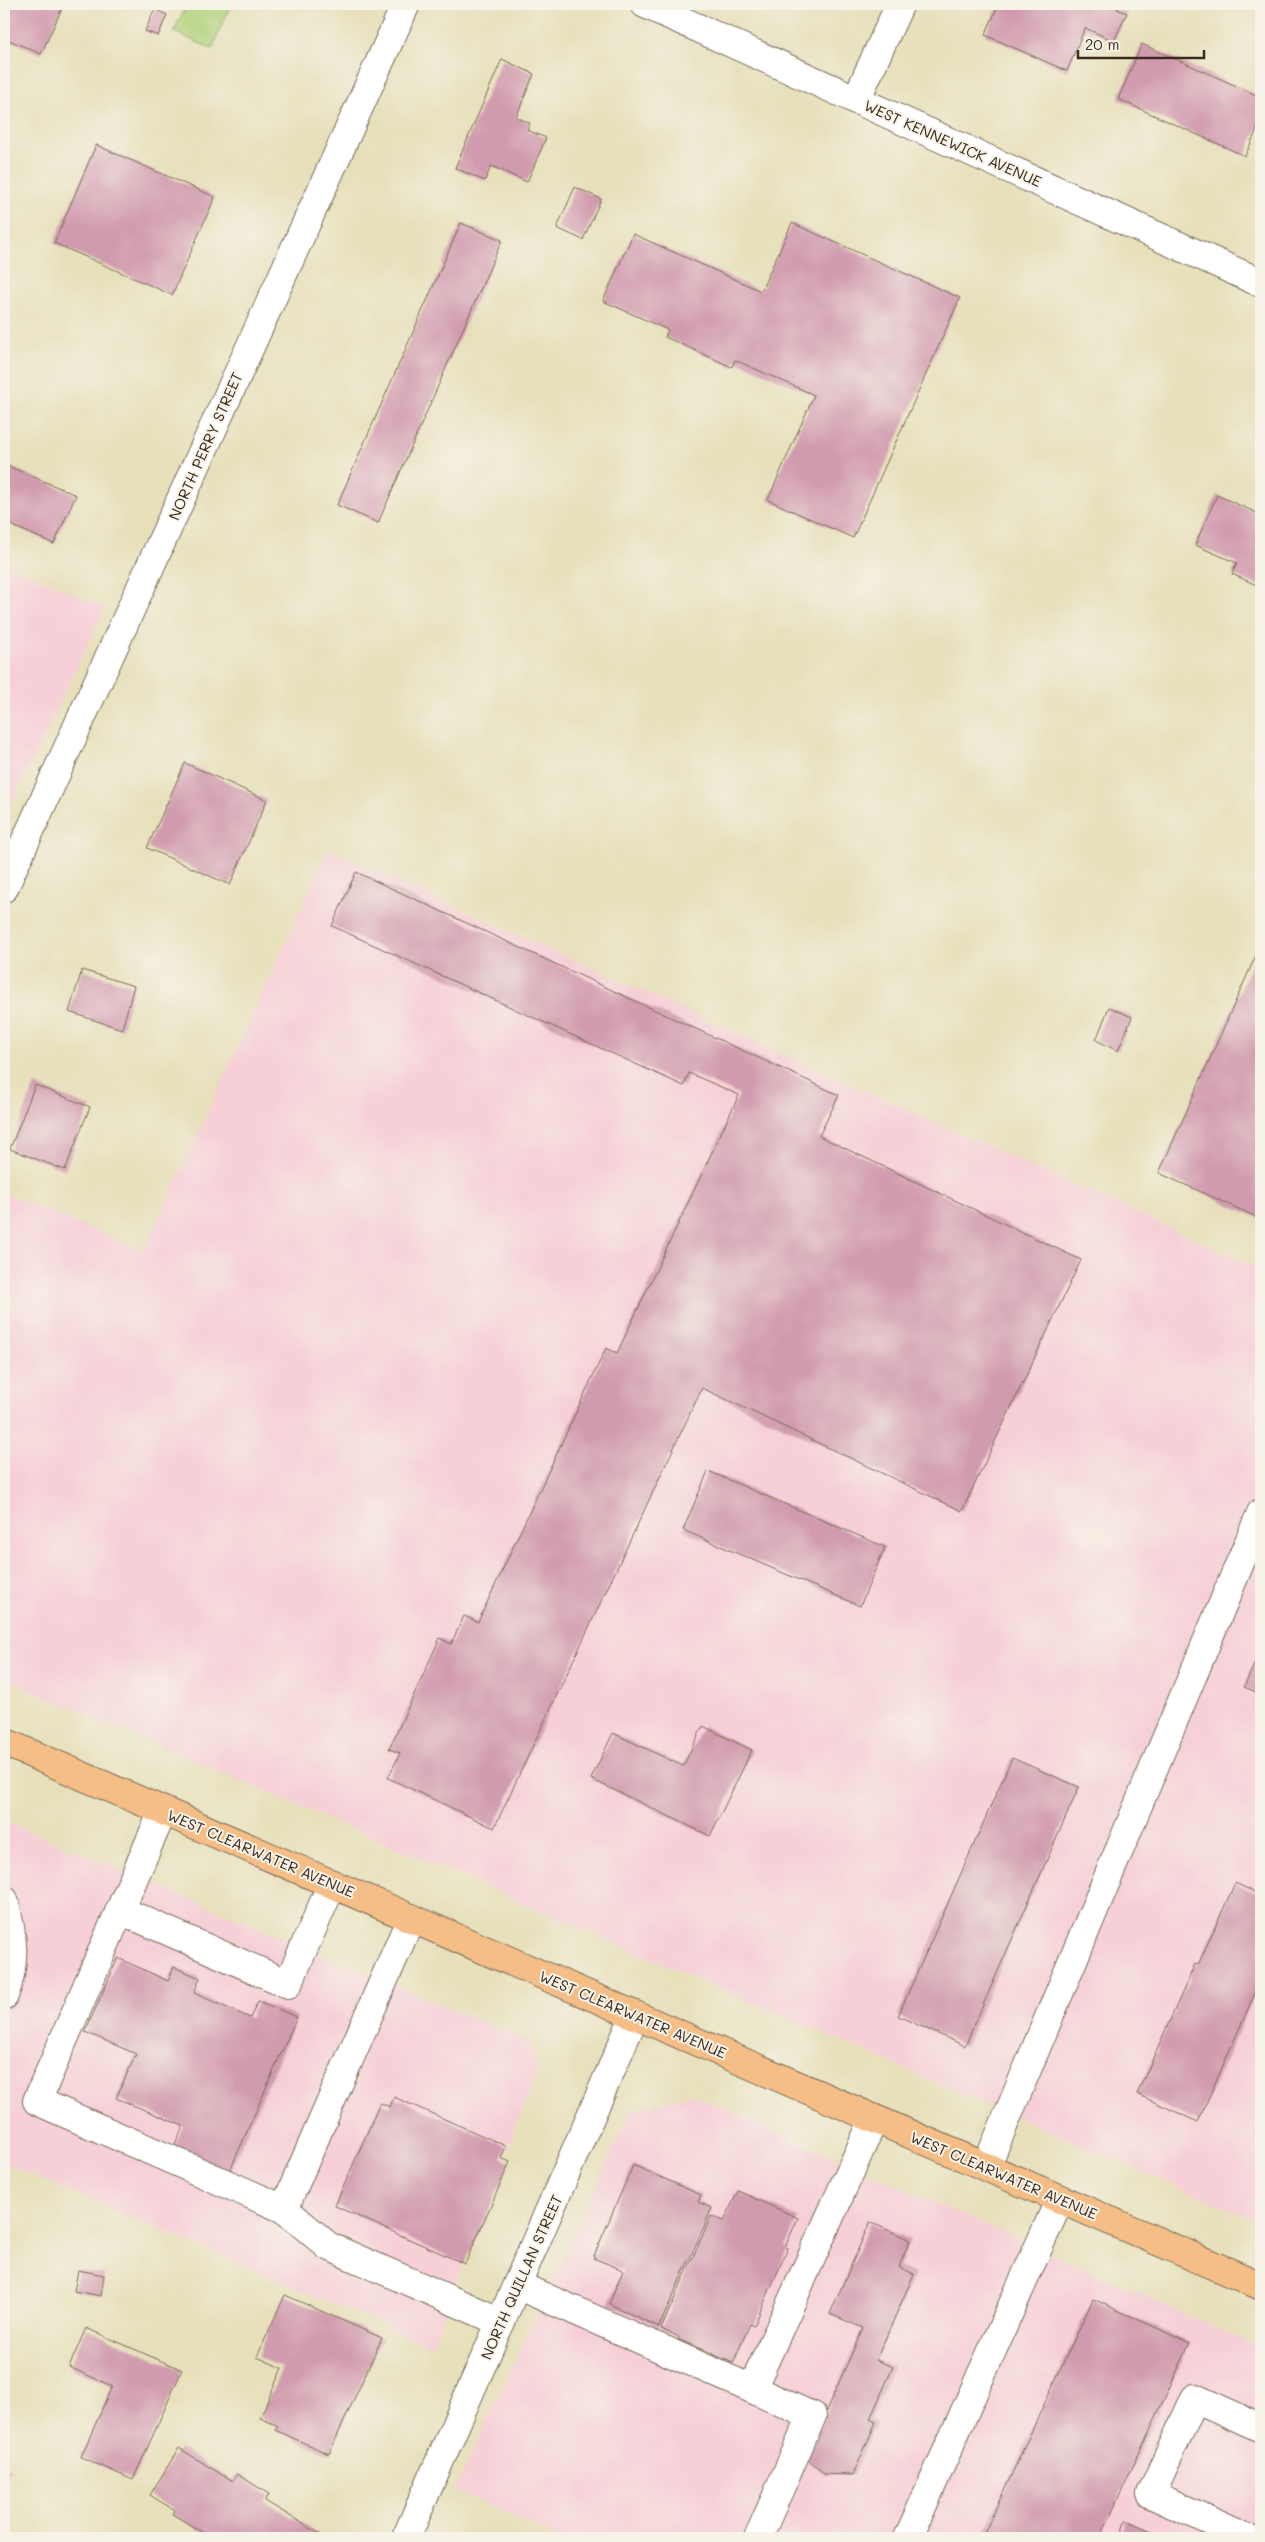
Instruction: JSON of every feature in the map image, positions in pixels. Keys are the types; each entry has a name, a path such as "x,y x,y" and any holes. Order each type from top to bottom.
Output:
{"main road":[{"name":"WEST CLEARWATER AVENUE","path":"5,1744 1261,2286"}],"street":[{"name":"NORTH PERRY STREET","path":"4,888 406,4"},
{"name":"WEST KENNEWICK AVENUE","path":"645,4 1261,283"},
{"path":"856,100 900,4"},
{"path":"986,2167 1261,1513"},
{"path":"163,1811 37,2101 284,2208 328,2246 501,2322"},
{"path":"120,1910 288,1984 332,1884"},
{"path":"4,1900 11,1929 13,1967 4,1996"},
{"path":"284,2208 411,1918"},
{"name":"NORTH QUILLAN STREET","path":"406,2538 635,2015"},
{"path":"752,2389 874,2119"},
{"path":"908,2538 1060,2199"},
{"path":"517,2285 812,2416 758,2538"},
{"path":"1247,2538 1151,2494 1195,2398 1261,2428"}],"shaded area":[{"path":"4,562 105,608 4,819"},
{"path":"328,850 1261,1269 1261,2223 4,1678 4,1193 144,1251"},
{"path":"4,1821 532,2043 536,2074 432,2346 4,2163"},
{"path":"691,2094 1261,2348 1261,2538 560,2538 455,2490 631,2111"}],"green space":[{"path":"176,4 231,4 212,49 174,32 185,8"}],"building":[{"path":"4,4 64,4 41,54 4,38"},
{"path":"999,4 1120,4 1117,9 1127,13 1114,41 1085,28 1067,71 985,35"},
{"path":"155,9 167,15 158,36 145,31"},
{"path":"1142,44 1261,97 1261,120 1245,156 1118,99"},
{"path":"502,59 534,74 516,117 530,123 527,130 546,138 527,182 491,166 485,181 455,168"},
{"path":"96,145 215,197 172,295 54,243"},
{"path":"575,187 601,199 583,240 557,228"},
{"path":"461,223 502,240 378,523 337,505"},
{"path":"792,223 960,298 853,538 768,500 814,395 735,360 732,367 665,337 668,330 603,301 633,234 761,291"},
{"path":"6,465 76,495 54,544 4,522 4,469"},
{"path":"1217,495 1259,514 1261,509 1261,587 1232,574 1237,563 1195,545"},
{"path":"185,763 267,800 230,885 147,848"},
{"path":"356,872 839,1095 819,1136 1081,1260 962,1511 702,1388 494,1828 388,1778 400,1753 389,1749 440,1638 451,1644 464,1616 478,1622 606,1348 617,1353 739,1095 689,1073 684,1086 332,926"},
{"path":"1261,944 1261,1128 1259,1133 1261,1133 1261,1219 1159,1173"},
{"path":"82,970 134,986 122,1029 69,1012"},
{"path":"1109,1007 1132,1017 1118,1051 1096,1040"},
{"path":"35,1085 90,1107 65,1170 10,1149"},
{"path":"708,1471 885,1547 860,1606 683,1530"},
{"path":"1261,1649 1261,1694 1244,1687"},
{"path":"703,1726 752,1750 710,1836 591,1779 613,1733 683,1766"},
{"path":"1012,1758 1079,1787 965,2046 898,2016"},
{"path":"1235,1883 1261,1895 1261,1993 1256,1991 1198,2122 1137,2094 1195,1964 1198,1965"},
{"path":"118,1958 168,1981 174,1967 200,1978 194,1993 250,2018 258,2001 297,2017 225,2182 169,2159 183,2126 116,2098 136,2054 85,2032"},
{"path":"394,2097 506,2146 501,2158 510,2162 465,2264 335,2206 380,2103 390,2107"},
{"path":"633,2165 701,2195 698,2202 712,2208 659,2327 609,2304 623,2270 593,2258"},
{"path":"738,2191 798,2218 785,2247 788,2248 754,2326 750,2324 733,2363 678,2339 679,2337 661,2329 711,2216 724,2221"},
{"path":"870,2222 910,2240 899,2267 914,2274 876,2360 893,2367 870,2419 876,2422 853,2475 824,2474 806,2457 863,2328 830,2314"},
{"path":"78,2270 104,2275 101,2296 74,2291"},
{"path":"285,2295 382,2338 329,2454 275,2430 278,2426 260,2418 282,2368 257,2357"},
{"path":"1093,2299 1190,2343 1100,2538 982,2538"},
{"path":"86,2328 182,2370 133,2480 81,2457 112,2386 69,2367"},
{"path":"179,2448 232,2481 237,2474 269,2494 265,2501 320,2534 318,2538 212,2538 172,2514 174,2510 150,2495"},
{"path":"4,2463 10,2470 4,2476"},
{"path":"1126,2520 1168,2538 1119,2538"}]}
